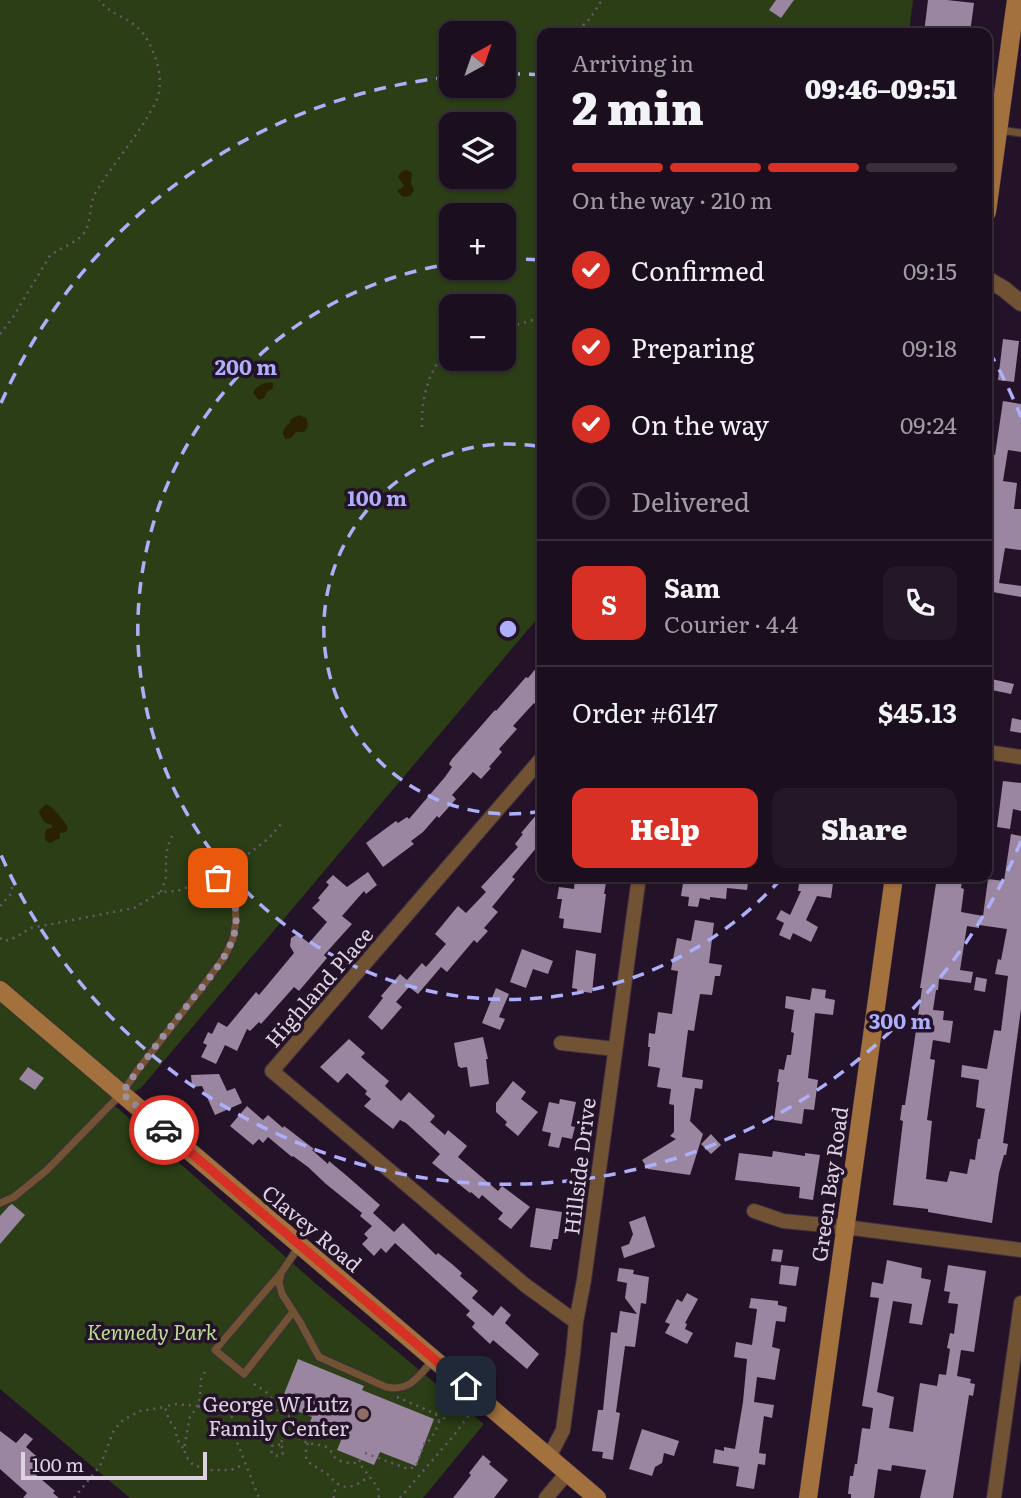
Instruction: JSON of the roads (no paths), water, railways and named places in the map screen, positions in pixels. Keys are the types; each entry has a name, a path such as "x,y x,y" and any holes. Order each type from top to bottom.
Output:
{"main road":[{"path":"992,175 1016,0"},
{"name":"Green Bay Road","path":"808,1498 893,882"},
{"name":"Clavey Road","path":"0,990 597,1498"}],"street":[{"path":"992,282 1021,303"},
{"path":"992,753 1021,757"},
{"name":"Highland Place","path":"537,764 272,1071 525,1285 576,1322"},
{"name":"Hillside Drive","path":"549,1457 563,1430 638,882"},
{"path":"561,1043 615,1049"},
{"path":"754,1212 783,1221 1021,1250"},
{"path":"994,1498 1021,1303"},
{"path":"546,1498 567,1473"}],"lane":[{"path":"998,130 1021,132"},
{"path":"0,1203 14,1197 47,1170 122,1093 225,956 233,939 235,904 229,888 218,878"},
{"path":"293,1312 244,1374 215,1350 281,1273 300,1245"},
{"path":"281,1273 279,1283 282,1294 319,1357 396,1389 407,1386 434,1359"}],"place":[{"name":"George W Lutz Family Center","path":"363,1414"}],"park label":[{"name":"Kennedy Park","path":"152,1330"}]}
